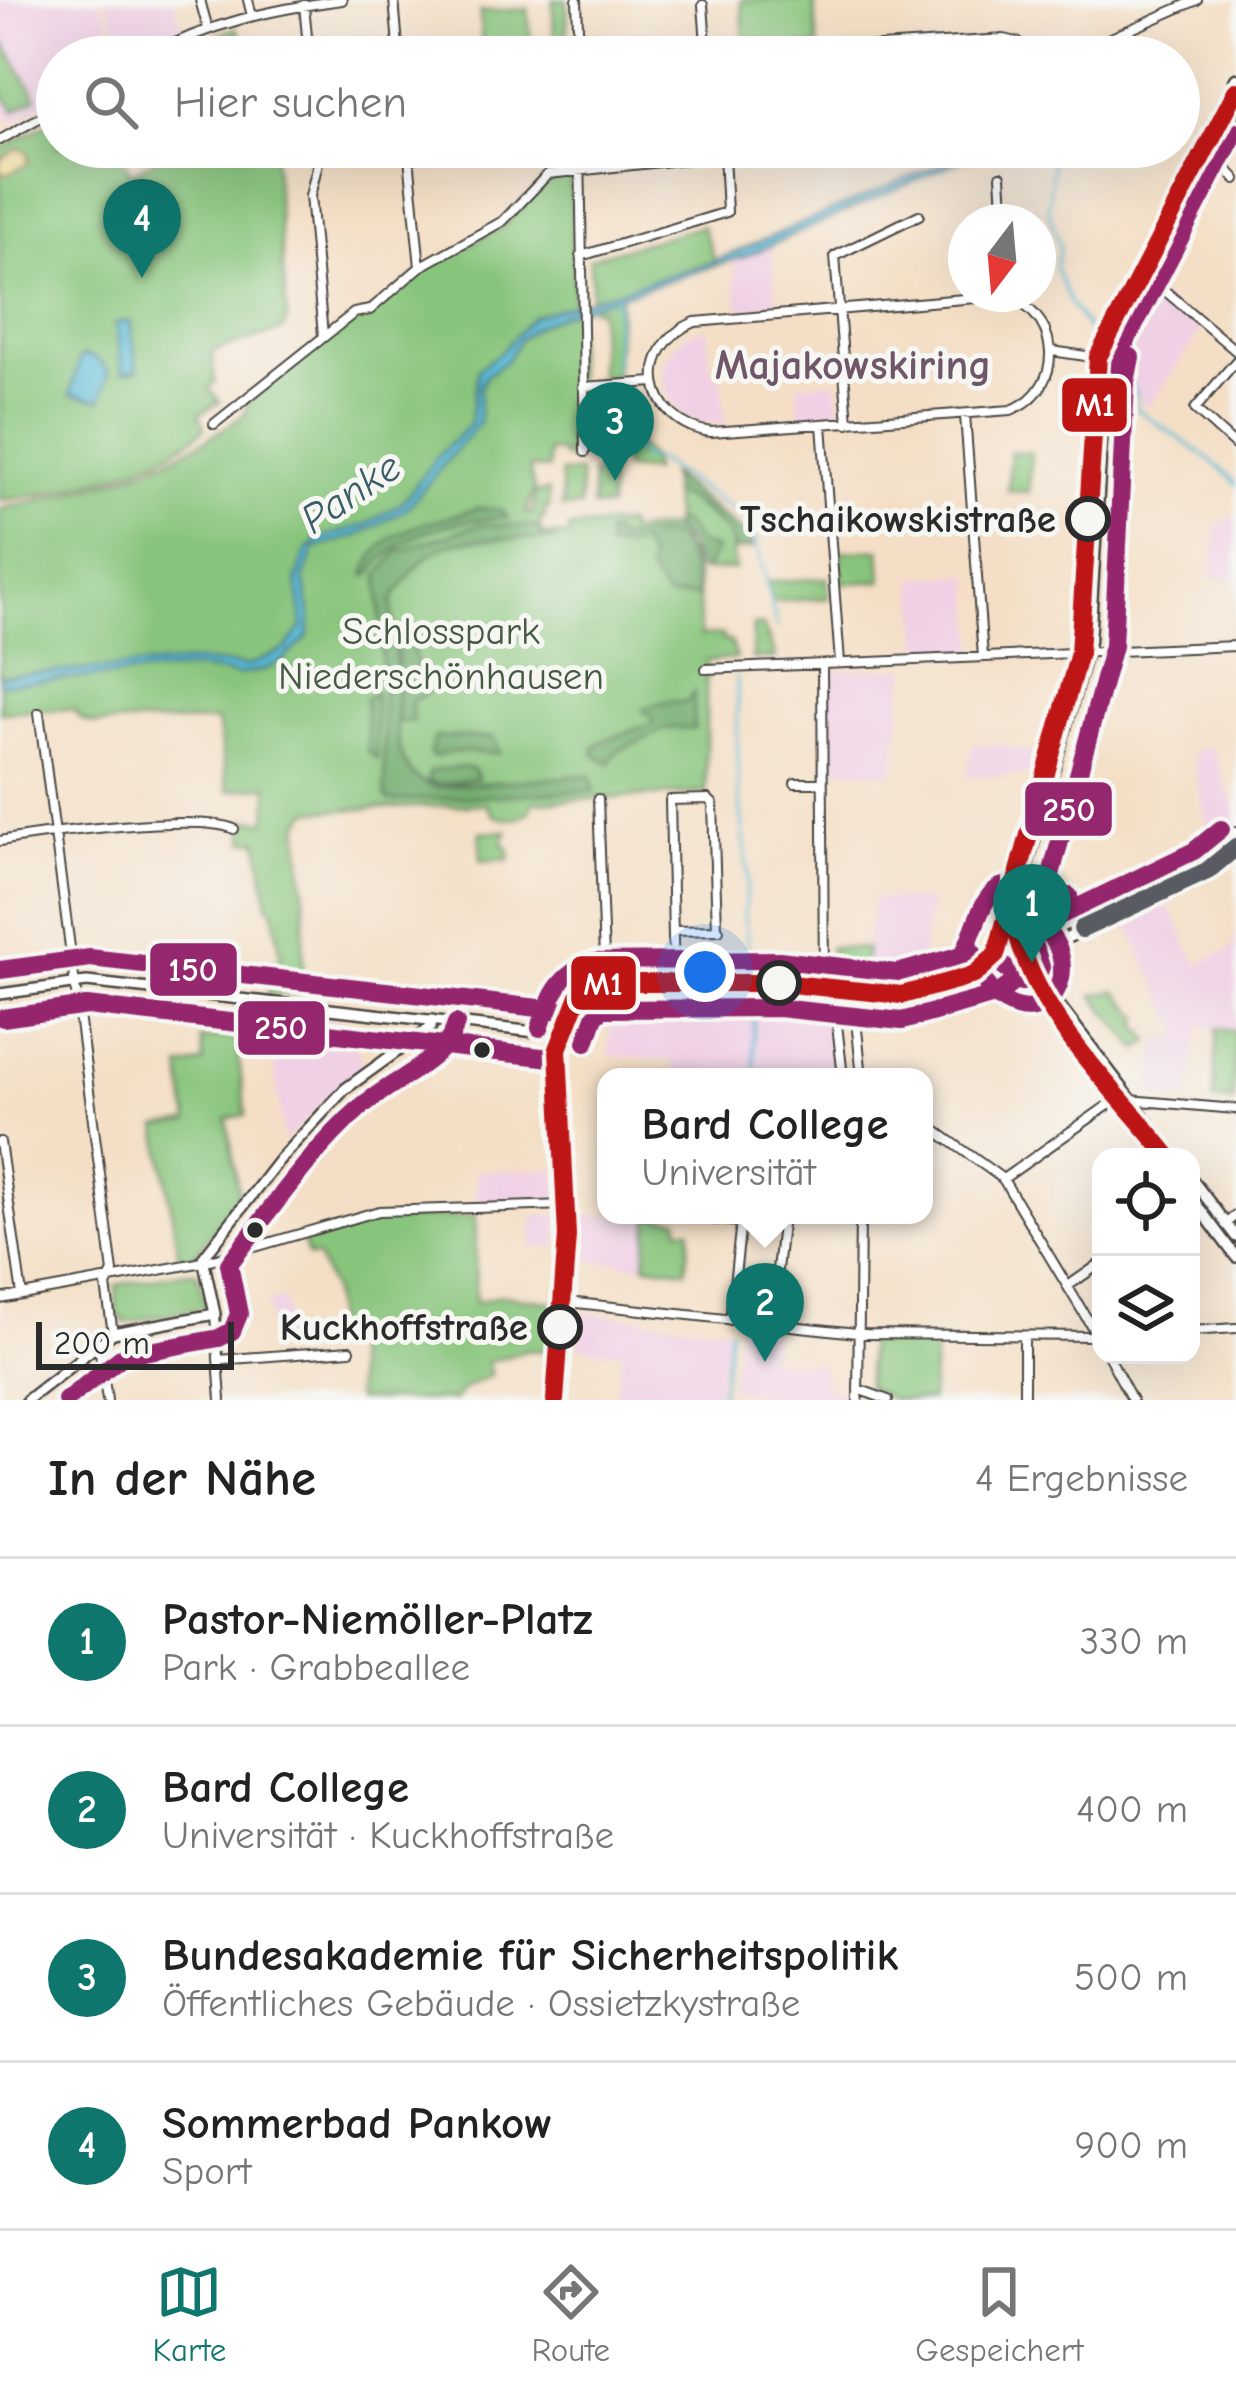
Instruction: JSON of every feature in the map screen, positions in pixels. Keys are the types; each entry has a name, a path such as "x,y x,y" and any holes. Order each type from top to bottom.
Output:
{"main road":[{"path":"1200,153 1236,79"},
{"path":"1142,272 1236,109"},
{"path":"557,1400 567,1302 559,1068 563,1036 580,994 607,985 779,984 907,996 979,975 999,963 1081,653 1100,357 1193,168"},
{"path":"1046,934 1201,861 1236,832"},
{"path":"1057,943 1207,871 1236,847"},
{"path":"1010,912 1057,943 1065,971 1049,1001"},
{"path":"979,975 996,998 1010,1006 1049,1001"},
{"path":"0,994 75,982 563,1036"},
{"path":"1049,1001 1154,1148"},
{"path":"1049,1001 1168,1148"},
{"path":"26,1400 113,1333 214,1314 203,1262 280,1160 345,1089 430,1027 432,1020"},
{"path":"1200,1190 1236,1238"},
{"path":"1200,1210 1236,1256"}],"street":[{"path":"200,0 208,29"},
{"path":"248,0 252,16"},
{"path":"193,36 252,16 342,0"},
{"path":"394,0 397,36"},
{"path":"578,0 579,36"},
{"path":"1116,36 1197,0"},
{"path":"703,4 705,36"},
{"path":"304,5 307,36"},
{"path":"0,140 36,120"},
{"path":"1211,152 1236,179"},
{"path":"317,168 310,196 323,336"},
{"path":"410,168 420,267"},
{"path":"214,424 354,313 370,310 420,267 503,221 548,173 590,168"},
{"path":"581,256 727,212 725,168"},
{"path":"580,169 585,452"},
{"path":"1000,176 1002,204"},
{"path":"848,423 837,255 919,215"},
{"path":"1142,272 1236,351"},
{"path":"948,301 691,323 662,350 654,382 669,412 695,429 711,432 996,413 1027,402 1045,380 1052,350 1032,312"},
{"path":"1052,350 1100,357"},
{"path":"1236,361 1196,409 1236,446"},
{"path":"583,387 654,382"},
{"path":"965,415 983,657"},
{"path":"821,425 840,663"},
{"path":"706,669 1236,646"},
{"path":"821,664 829,989 842,1068"},
{"path":"39,713 113,1272 106,1286 113,1333"},
{"path":"795,783 822,783"},
{"path":"598,799 607,985"},
{"path":"674,931 718,930 713,804 708,799 668,802 668,816 673,816 674,984"},
{"path":"0,841 53,831 217,824 234,829"},
{"path":"853,992 861,1068"},
{"path":"1004,1178 1117,1099 1236,1108"},
{"path":"933,1127 1004,1178 1092,1325"},
{"path":"0,1142 22,1295"},
{"path":"0,1299 203,1262 379,1211 567,1205"},
{"path":"1226,1224 1236,1215"},
{"path":"730,1320 741,1224"},
{"path":"771,1325 782,1224"},
{"path":"858,1400 860,1224"},
{"path":"1067,1286 1092,1269"},
{"path":"567,1302 858,1334 1092,1338"},
{"path":"214,1314 221,1400"},
{"path":"1200,1330 1236,1328"},
{"path":"1024,1336 1024,1400"},
{"path":"99,1345 106,1400"},
{"path":"218,1360 350,1350"},
{"path":"1113,1364 1132,1400"},
{"path":"858,1389 888,1400"}],"shaded area":[{"path":"0,0 99,0 117,36 36,36 36,109 11,123 0,103"},
{"path":"104,0 174,0 183,30 170,36 121,36"},
{"path":"771,245 777,306 738,309 734,260"},
{"path":"1150,287 1201,331 1147,409 1112,358"},
{"path":"707,327 711,373 721,373 725,423 700,423 686,417 671,402 664,385 664,365 673,347 685,335"},
{"path":"837,381 840,416 800,418 798,384"},
{"path":"1236,516 1236,579 1212,578 1217,526"},
{"path":"971,575 976,650 921,652 915,578"},
{"path":"907,668 893,775 827,767 828,671"},
{"path":"973,744 1006,746 1041,756 1036,774 967,776"},
{"path":"1211,745 1236,810 1236,823 1211,843 1192,753"},
{"path":"1165,898 1198,965 1232,948 1236,930 1236,1031 1200,1026 1189,1099 1150,1093 1158,1038 1178,1040 1181,1023 1175,1022 1124,918"},
{"path":"874,899 930,901 918,982 897,986 860,982"},
{"path":"787,990 829,996 838,1068 674,1068 674,1061 608,1055 612,1012 619,995 786,997"},
{"path":"268,1012 342,1020 341,1034 354,1036 363,1067 337,1086 284,1143"},
{"path":"557,1169 558,1199 476,1202 476,1171"},
{"path":"558,1214 558,1247 532,1248 534,1215"},
{"path":"579,1215 597,1215 597,1224 649,1224 645,1265 580,1260"},
{"path":"284,1299 288,1347 272,1349 268,1302"},
{"path":"580,1312 729,1328 719,1400 614,1400 622,1352 577,1347"},
{"path":"738,1329 774,1333 769,1359 823,1365 823,1383 829,1384 830,1391 844,1392 845,1400 778,1400 778,1395 730,1390"}],"green space":[{"path":"553,0 567,0 568,36 554,36"},
{"path":"741,0 814,0 817,36 744,36"},
{"path":"528,9 530,36 481,36 480,12"},
{"path":"237,28 239,36 214,36"},
{"path":"2,40 36,99 14,111 0,87"},
{"path":"36,130 36,168 128,168 131,173 140,168 275,168 287,319 283,330 213,351 214,383 209,388 220,402 199,414 205,428 187,442 109,477 0,500 0,150"},
{"name":"Schlosspark Niederschönhausen","path":"570,174 578,446 572,458 548,452 548,469 529,468 534,490 526,513 532,514 536,493 548,491 549,508 545,508 545,519 540,519 541,535 569,536 569,528 627,524 628,532 671,527 682,542 697,580 700,636 723,635 736,659 706,661 706,793 533,802 530,812 514,819 494,816 486,804 309,811 299,825 305,898 302,995 268,993 272,963 281,957 259,840 245,841 245,820 267,821 269,786 228,790 217,721 94,724 72,709 0,712 0,509 129,474 219,432 246,413 248,398 354,319 373,312 423,270 504,226 545,180"},
{"path":"702,226 715,261 620,290 615,376 599,376 599,309 592,309 590,258"},
{"path":"618,394 628,436 649,456 653,471 625,470 621,451 608,451 608,444 601,444 600,395"},
{"path":"1010,452 1031,453 1029,492 1008,491"},
{"path":"561,473 580,473 580,507 562,508"},
{"path":"592,474 609,474 609,507 592,507"},
{"path":"670,474 750,539 753,548 734,550 710,515 672,494"},
{"path":"672,494 687,499 730,534 735,569 705,571 708,560 687,527 674,519"},
{"path":"479,508 500,510 508,518 470,520 431,530 396,548 365,575 372,558 396,535"},
{"path":"674,519 698,543 716,549 705,571 699,570 688,544 673,528"},
{"path":"481,524 540,527 540,535 557,535 556,539 476,540 446,546 422,561 395,595 397,733 403,760 420,780 434,787 590,775 595,791 389,801 385,796 379,575 398,551"},
{"path":"607,533 616,539 670,534 690,562 697,596 668,598 648,572 650,563 640,543 607,547"},
{"path":"880,549 882,581 843,583 840,552"},
{"path":"827,578 829,598 772,602 766,582"},
{"path":"753,625 763,626 776,658 752,659"},
{"path":"411,633 419,680 428,692 411,702 413,721 398,722 397,636"},
{"path":"375,692 377,759 368,752 365,699"},
{"path":"694,692 694,729 668,728 616,752 610,763 595,755 594,748 602,741 652,724 654,718 644,708 672,701 686,703"},
{"path":"435,737 493,737 500,753 453,752 432,757"},
{"path":"473,769 478,778 444,785 427,782 430,771"},
{"path":"508,831 502,842 510,859 481,861 480,832"},
{"path":"1019,920 1054,951 1058,968 1056,984 1047,996 1021,1006 1003,998 987,978 997,971"},
{"path":"830,947 866,949 860,982 830,979"},
{"path":"1116,991 1141,1018 1138,1025 1150,1040 1139,1050 1093,995"},
{"path":"1217,1028 1236,1031 1233,1101 1213,1100"},
{"path":"236,1037 246,1115 227,1119 239,1197 194,1256 179,1259 158,1127 189,1122 181,1068 204,1063 201,1039"},
{"path":"476,1216 475,1303 502,1295 554,1302 552,1351 529,1350 487,1362 491,1375 462,1390 455,1400 356,1400 352,1343 336,1344 331,1289 317,1257 308,1256 303,1241 381,1219"},
{"path":"649,1224 691,1229 686,1270 645,1265"},
{"path":"198,1273 205,1307 124,1323 123,1317 117,1318 116,1285"},
{"path":"868,1342 935,1342 931,1400 893,1400 867,1387"}],"sand":[{"path":"18,148 28,152 29,163 6,175 0,170 0,160"}],"water":[{"path":"931,168 944,168 746,256 567,312 534,327 506,361 485,376 479,423 406,509 359,535 315,548 304,578 311,618 308,637 282,661 238,675 198,669 0,684 0,676 199,662 248,666 286,649 303,625 297,580 305,553 318,539 365,525 402,503 470,424 478,369 501,352 533,316 715,261"},
{"path":"130,321 138,370 123,372 115,323"},
{"path":"86,355 100,361 109,373 101,400 70,395 80,358"}],"waterway":[{"path":"1052,168 1048,209 1060,247 1055,267 1070,304 1093,337"},
{"path":"615,361 616,297"},
{"path":"1112,359 1134,390 1138,410 1236,485"},
{"path":"614,370 615,364"},
{"path":"620,408 627,440 642,458 657,460 751,522 777,627"},
{"path":"737,676 738,783 748,876 744,913 751,973"},
{"path":"752,993 755,1068"},
{"path":"735,1313 745,1224"},
{"path":"720,1400 730,1328"}],"transit line":[{"name":"M1","path":"1200,160 1236,91"},
{"name":"250","path":"1113,379 1120,353 1236,131"},
{"name":"M1","path":"555,1400 567,1236 558,1049 580,993 600,983 780,983 902,995 974,975 996,955 1079,653 1098,357 1196,168"},
{"name":"250","path":"586,1042 595,1016 603,1009 778,1008 902,1021 998,994 1010,985 1031,948 1113,646 1131,357"},
{"name":"150","path":"997,960 1021,982 1035,982 1041,967 1033,940 1043,924 1194,851 1221,829"},
{"path":"1082,929 1207,871 1236,847"},
{"name":"150","path":"959,962 980,912 997,889 1010,885 1049,906 1069,896"},
{"name":"M1","path":"1012,905 1019,942 1051,1009 1161,1148"},
{"path":"979,975 1001,1000 1023,1008 1038,1007 1058,986 1062,971 1053,939 1036,924 1005,911"},
{"name":"150","path":"540,1028 558,987 573,972 594,962 779,960 897,973 973,952"},
{"name":"150","path":"0,970 90,958 566,1011"},
{"path":"557,1400 567,1255 558,1062 565,1026 578,999 605,985 779,984 899,997 979,975"},
{"name":"250","path":"3,1018 87,1006 560,1059"},
{"name":"250","path":"66,1400 123,1356 219,1338 232,1331 239,1314 229,1264 325,1143 361,1107 430,1059 456,1023"}],"place":[{"name":"Sommerbad Pankow","path":"142,278"},
{"name":"Bundesakademie für Sicherheitspolitik","path":"615,481"},
{"name":"Tschaikowskistraße","path":"1088,519"},
{"name":"Pastor-Niemöller-Platz","path":"1032,963"},
{"name":"Kuckhoffstraße","path":"560,1327"},
{"name":"Bard College","path":"765,1362"}],"district":[{"name":"Majakowskiring","path":"853,365"}],"water label":[{"name":"Panke","path":"351,493"}]}
